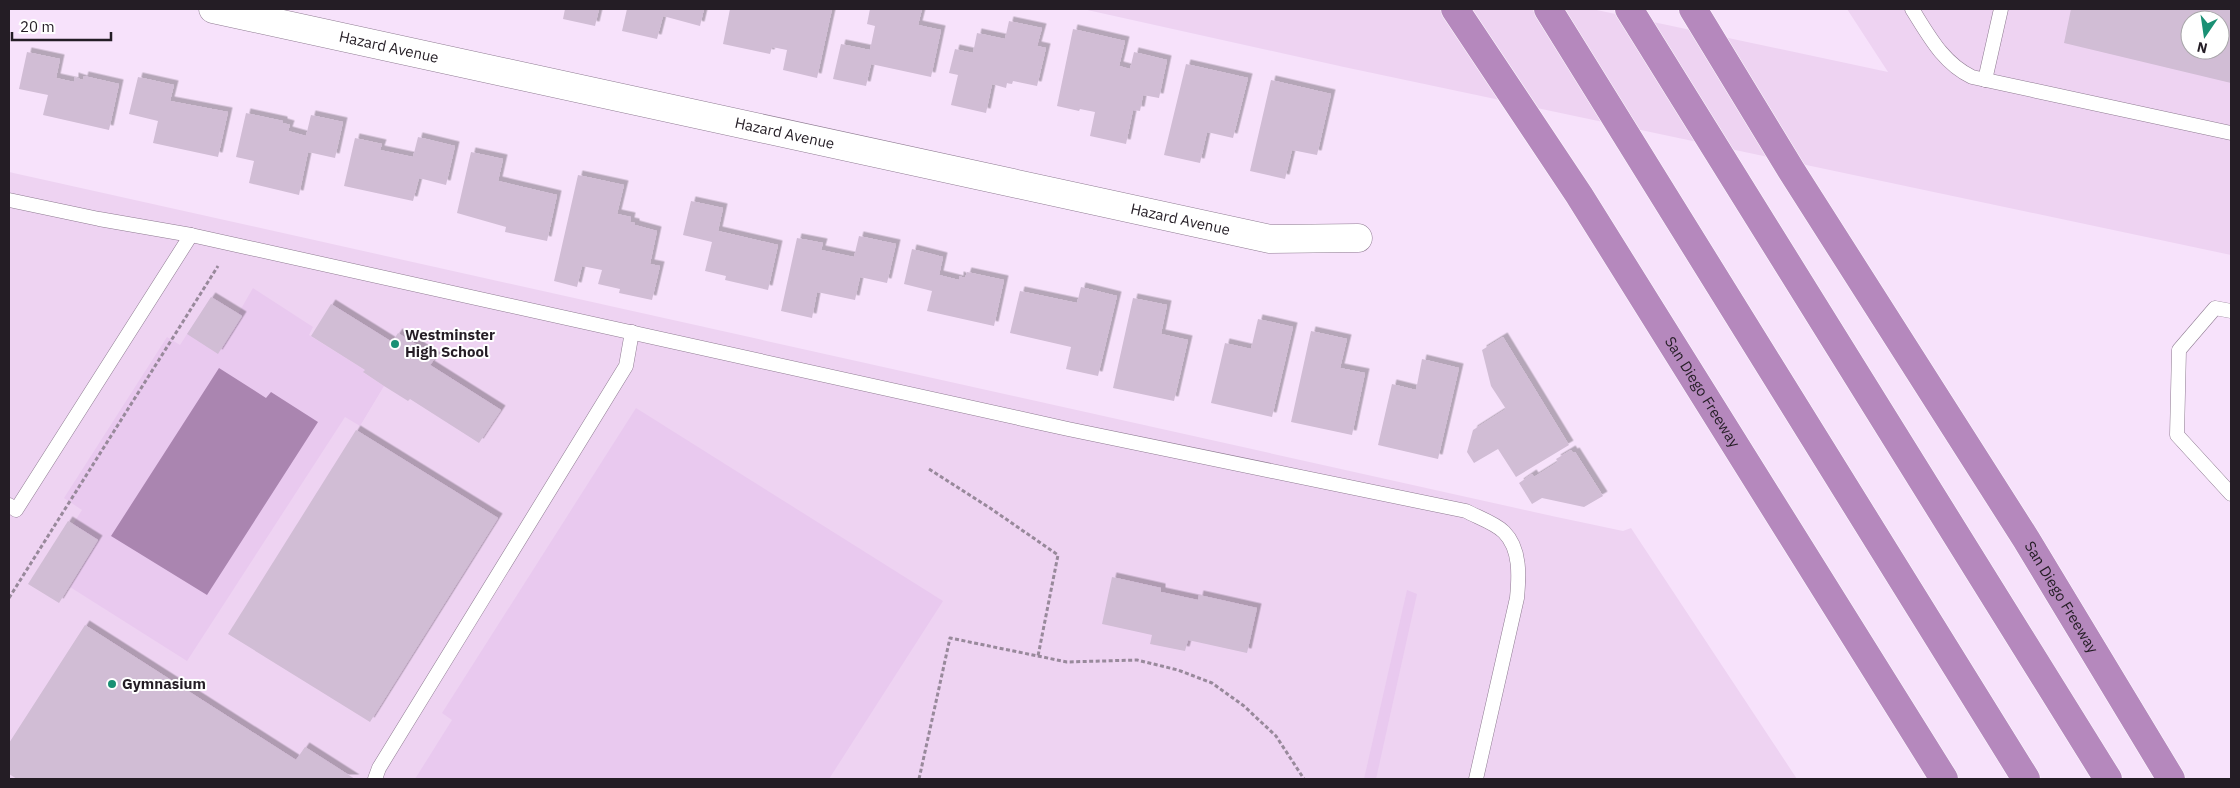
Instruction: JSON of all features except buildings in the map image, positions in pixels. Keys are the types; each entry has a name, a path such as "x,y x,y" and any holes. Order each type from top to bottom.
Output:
{"highway":[{"name":"San Diego Freeway","path":"1455,9 1579,196 1944,779"},
{"path":"1548,9 2026,779"},
{"path":"1629,9 2108,779"},
{"name":"San Diego Freeway","path":"1693,9 1791,170 2026,539 2171,779"}],"street":[{"name":"Hazard Avenue","path":"212,9 1270,239 1358,238"}],"lane":[{"path":"1985,80 2001,9"},
{"path":"1916,11 1942,54 1956,70 1972,77 2231,133"},
{"path":"9,200 99,219 191,235 1068,429 1466,511 1504,532 1514,549 1520,574 1517,598 1476,779"},
{"path":"9,505 16,510 191,235"},
{"path":"2231,311 2215,308 2179,350 2177,435 2231,494"},
{"path":"375,779 379,768 626,366 632,332"}],"path":[{"path":"9,598 189,314 219,263"},
{"path":"930,469 1058,555 1038,656"},
{"path":"919,779 950,638 1067,662 1137,660 1178,670 1212,683 1244,706 1276,736 1304,779"}],"shaded area":[{"path":"1083,9 1592,9 1888,72 1847,9 2231,9 2231,255 1344,67"},
{"name":"Westminster High School","path":"9,172 1552,516 1623,531 1631,528 1797,779 9,779"},
{"path":"253,288 313,327 309,335 365,370 364,373 384,386 360,426 345,417 187,661 70,587 98,540 73,524 82,510 64,498 167,337 180,345 211,297 238,314"},
{"path":"219,368 266,398 271,392 318,422 207,595 111,536"},
{"path":"636,408 943,601 829,779 415,779 452,720 442,713"},
{"path":"1407,590 1417,594 1376,779 1364,779"}],"place":[{"name":"Westminster High School","path":"395,344"},
{"name":"Gymnasium","path":"112,684"}]}
